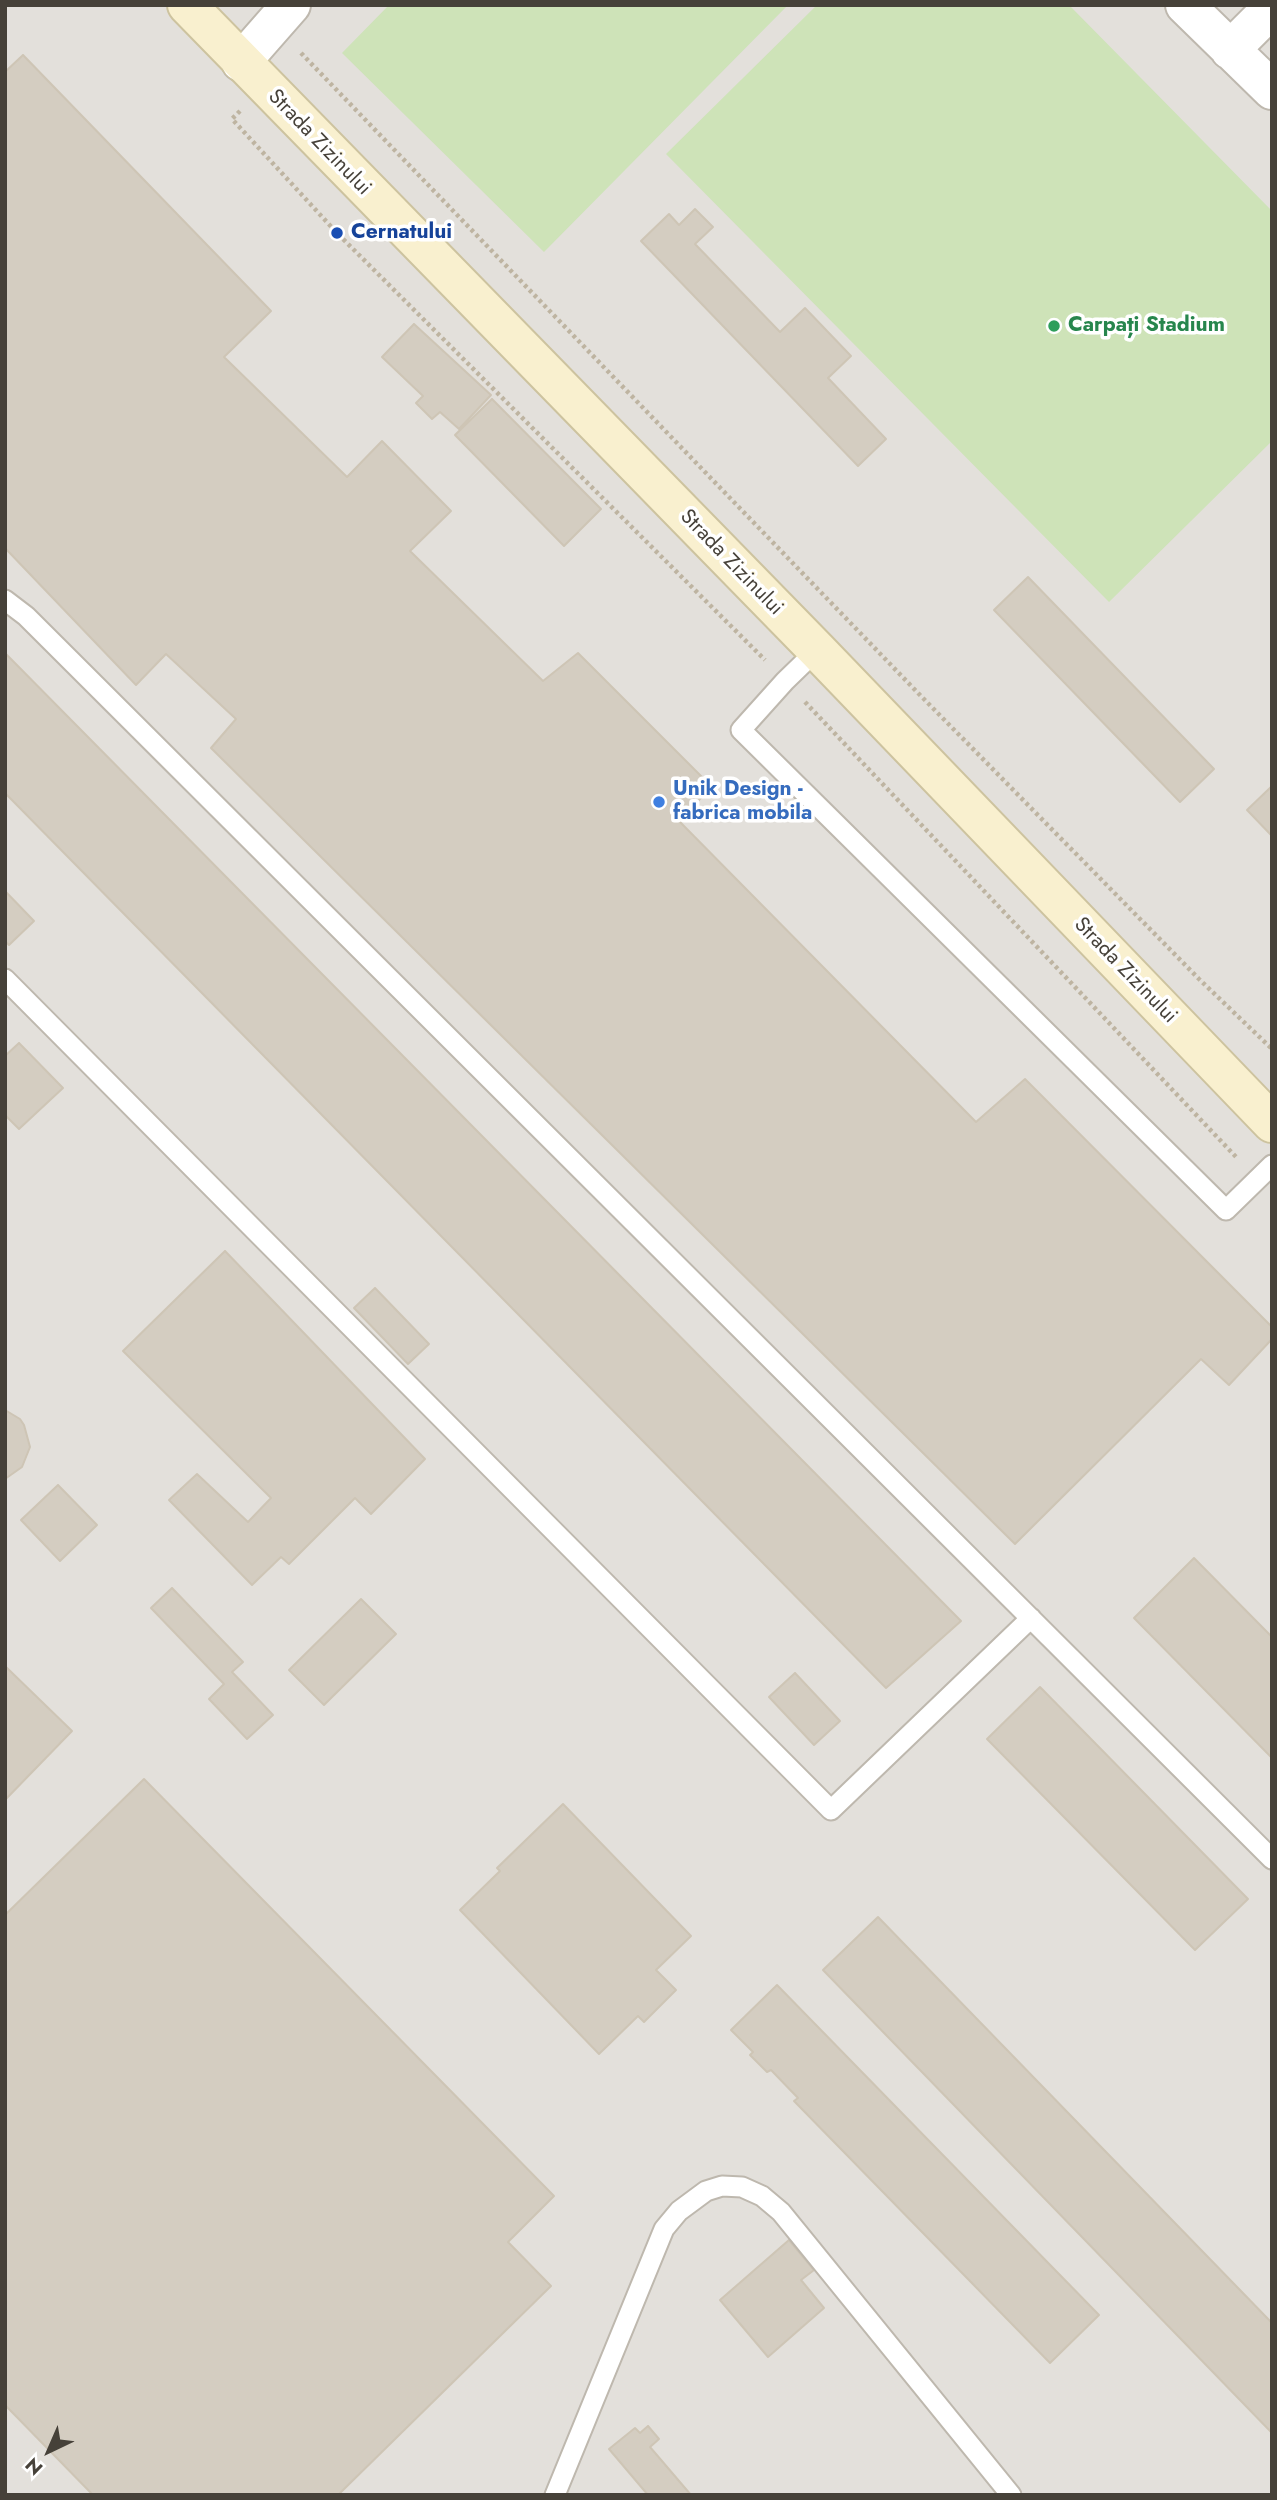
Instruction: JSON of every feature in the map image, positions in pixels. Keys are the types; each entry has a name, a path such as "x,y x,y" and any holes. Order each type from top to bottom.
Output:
{"main road":[{"name":"Strada Zizinului","path":"187,5 817,650 1272,1123"}],"street":[{"path":"1185,5 1272,90"},
{"path":"1230,50 1272,8"},
{"path":"253,75 282,15"}],"lane":[{"path":"5,600 36,626 1272,1860"},
{"path":"817,650 741,730 1226,1210 1272,1165"},
{"path":"5,979 831,1810 1031,1618"},
{"path":"555,2495 664,2229 679,2211 706,2191 722,2186 742,2187 762,2196 781,2212 1011,2495"}],"path":[{"path":"282,15 301,53 918,693 1199,979 1272,1049"},
{"path":"301,53 253,75 232,119 337,233 785,681 1258,1180"}],"shaded area":[{"path":"5,5 1272,5 1272,2495 5,2495"}],"green space":[{"path":"389,5 788,5 544,252 342,53"},
{"name":"Carpați Stadium","path":"817,5 1069,5 1272,211 1272,441 1109,602 666,154"}],"building":[{"path":"23,55 271,311 224,357 347,477 382,441 451,511 410,551 543,681 578,653 711,786 680,822 976,1122 1025,1079 1272,1327 1272,1339 1229,1385 1201,1359 1015,1544 211,748 236,719 166,654 136,685 5,548 5,72"},
{"path":"695,209 713,227 695,244 780,332 805,308 851,356 828,378 886,439 858,466 641,241 669,214 679,225"},
{"path":"414,324 491,395 459,429 440,412 432,419 416,403 423,396 382,357"},
{"path":"492,399 601,509 564,546 455,435"},
{"path":"1028,577 1214,769 1180,802 994,610"},
{"path":"5,653 961,1621 886,1688 5,793"},
{"path":"1272,786 1272,836 1247,810"},
{"path":"5,891 34,921 9,945 5,941"},
{"path":"19,1043 63,1088 19,1129 5,1115 5,1056"},
{"path":"225,1251 425,1459 371,1514 355,1498 289,1564 281,1557 252,1585 169,1500 197,1474 248,1522 271,1498 123,1351"},
{"path":"375,1288 429,1344 408,1364 354,1308"},
{"path":"5,1410 20,1419 30,1447 22,1467 5,1479"},
{"path":"58,1485 97,1525 60,1561 21,1520"},
{"path":"1194,1558 1272,1637 1272,1758 1134,1618"},
{"path":"172,1588 243,1662 232,1672 273,1715 247,1739 209,1699 224,1684 151,1608"},
{"path":"361,1599 396,1634 324,1705 289,1670"},
{"path":"5,1666 72,1731 5,1800"},
{"path":"795,1673 840,1721 814,1745 769,1697"},
{"path":"1040,1687 1248,1899 1195,1950 987,1739"},
{"path":"144,1779 554,2196 508,2242 551,2286 338,2495 93,2495 5,2405 5,1915"},
{"path":"563,1804 691,1936 656,1970 676,1990 644,2022 638,2016 599,2054 460,1910 500,1871 497,1868"},
{"path":"878,1917 1272,2323 1272,2433 823,1970"},
{"path":"777,1985 1099,2315 1050,2363 794,2101 798,2098 771,2070 767,2072 750,2055 753,2052 731,2030"},
{"path":"789,2240 814,2270 801,2280 824,2308 768,2357 720,2300"},
{"path":"648,2426 659,2439 650,2447 691,2495 648,2495 609,2449 635,2428 640,2433"}],"place":[{"name":"Cernatului","path":"337,233"},
{"name":"Carpați Stadium","path":"1054,326"},
{"name":"Unik Design - fabrica mobila","path":"659,802"}]}
